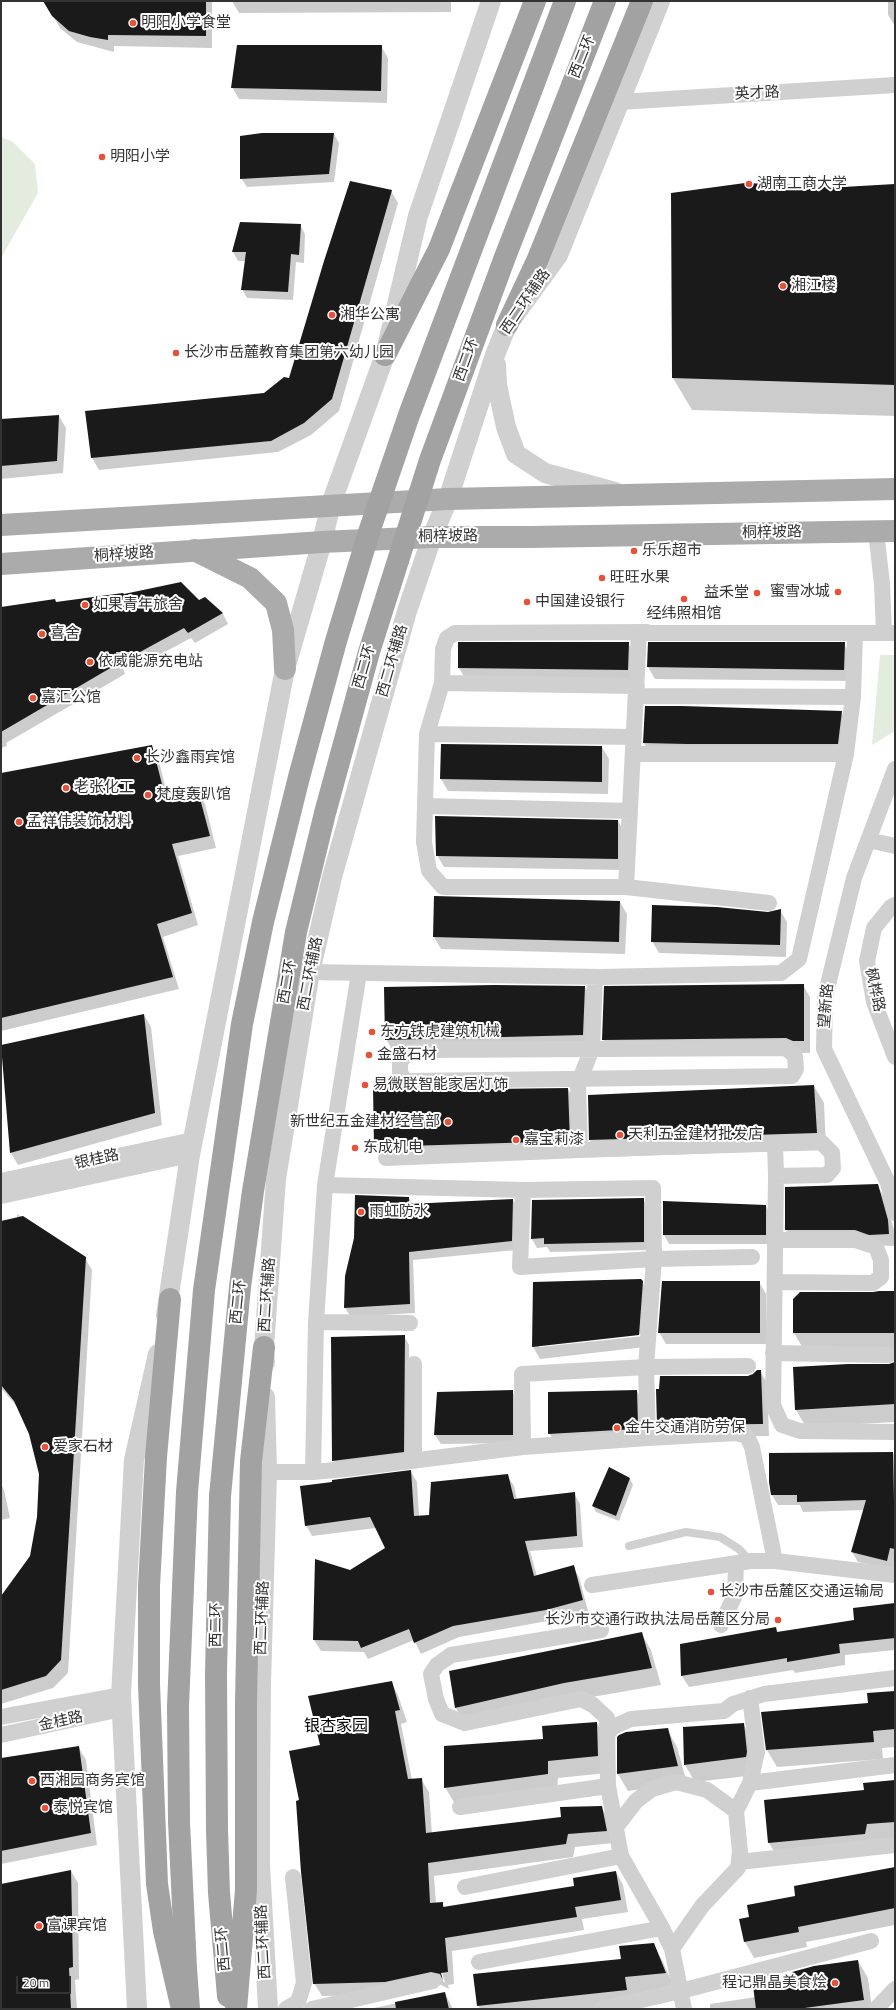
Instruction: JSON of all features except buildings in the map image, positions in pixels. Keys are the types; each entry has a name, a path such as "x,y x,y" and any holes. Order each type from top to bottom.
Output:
{"highway":[{"path":"385,355 439,249 535,1"},
{"path":"189,2009 179,1822 178,1706 187,1492 204,1290 242,1024 264,922 299,777 336,641 370,532 409,415 565,1"},
{"name":"西二环","path":"229,2009 219,1893 217,1830 216,1673 220,1496 241,1280 274,1058 295,940 325,813 369,652 430,460 505,257 605,1"},
{"path":"507,325 536,261 642,1"},
{"path":"170,1299 156,1457 149,1586 149,1684 157,1884 164,1931 182,2009"},
{"path":"236,2009 243,1944 246,1890 246,1702 264,1347"}],"main road":[{"path":"1,525 331,504 448,499 895,489"},
{"name":"桐梓坡路","path":"1,564 193,550 432,537 530,537 886,531"},
{"path":"193,550 250,578 276,603 283,630 285,669"}],"street":[{"path":"136,2009 121,1702 134,1460 170,1299 192,1147 285,669 322,542 331,504 385,355 418,216 491,1"},
{"name":"西二环辅路","path":"264,1347 276,1179 310,972 332,877 407,611 432,537 448,499 495,354 507,325 558,255 660,1"},
{"name":"英才路","path":"619,102 895,86"},
{"path":"495,354 497,385 506,427 516,454 545,473 625,495"},
{"path":"769,903 626,887 443,887 429,871 424,842 427,734 442,683 443,649 447,638 455,633 889,633 882,584 886,531"},
{"path":"626,887 639,632"},
{"path":"310,972 595,977 781,973 799,959 846,754 853,697 855,633"},
{"path":"442,683 636,691 853,697"},
{"path":"427,734 634,737"},
{"path":"633,754 846,754"},
{"name":"望新路","path":"895,769 854,878 824,997 824,1049 888,1183 895,1213"},
{"path":"425,806 630,811"},
{"path":"868,840 895,846"},
{"name":"枫桦路","path":"895,905 891,907 874,928 868,961 874,1002 895,1057"},
{"path":"313,1472 316,1322 325,1185 359,973"},
{"path":"580,1150 578,1084 592,1049 595,977"},
{"path":"786,1048 795,1056 796,1069 792,1076 579,1080 410,1081 404,1080 400,1072 400,1062 407,1053 421,1050 592,1049 786,1048"},
{"path":"775,1142 776,1176 773,1405 782,1425 800,1431 895,1432"},
{"path":"386,1158 775,1142 822,1142 832,1153 833,1168 826,1175 776,1176"},
{"name":"银桂路","path":"1,1180 192,1147"},
{"name":"银桂路","path":"1,1196 192,1147"},
{"path":"325,1185 523,1190 653,1188 654,1259 646,1367 648,1438"},
{"path":"523,1190 520,1266 654,1259 752,1257"},
{"path":"774,1282 873,1283 881,1276 881,1260 876,1248 855,1240 775,1240"},
{"path":"316,1322 410,1323"},
{"path":"773,1353 890,1355"},
{"path":"414,1364 414,1461"},
{"path":"523,1447 522,1374 646,1367 748,1366"},
{"path":"259,1467 313,1472 523,1447 736,1433 747,1436 752,1446 775,1561"},
{"name":"西二环辅路","path":"259,1467 261,1684 260,1865 268,2009"},
{"path":"592,1585 744,1562 775,1561 895,1575"},
{"path":"721,1625 735,1595 744,1562"},
{"path":"601,1630 451,1655 436,1665 431,1674 436,1699 442,1714 465,1723 581,1699 593,1706 607,1718 608,1786 621,1856 662,1928 672,1949 684,2009"},
{"path":"608,1732 613,1726 631,1719 724,1711 733,1704 764,1694 895,1678"},
{"path":"672,1949 702,1906 738,1868 740,1852 736,1812 750,1782 757,1752 750,1698"},
{"name":"金桂路","path":"1,1717 121,1702"},
{"name":"金桂路","path":"1,1735 121,1702"},
{"path":"750,1782 895,1765"},
{"path":"616,1827 636,1801 652,1789 676,1782 707,1790 736,1812"},
{"path":"460,1807 608,1786"},
{"path":"738,1862 895,1845"},
{"path":"465,1887 621,1856"},
{"path":"286,2009 298,2002 304,1983 293,1877"},
{"path":"479,1962 662,1928"},
{"path":"601,2009 681,1991 871,1941"},
{"path":"312,2009 433,1981"},
{"path":"876,2009 895,1989"}],"lane":[{"path":"629,1546 686,1532 720,1537 739,1550 744,1562"}],"shaded area":[{"path":"1,137 13,142 35,164 38,193 1,258"},
{"path":"880,655 895,655 895,731 872,745"}],"place":[{"name":"明阳小学食堂","path":"133,23"},
{"name":"明阳小学","path":"102,157"},
{"name":"湖南工商大学","path":"749,184"},
{"name":"湘江楼","path":"783,286"},
{"name":"湘华公寓","path":"332,315"},
{"name":"长沙市岳麓教育集团第六幼儿园","path":"176,353"},
{"name":"乐乐超市","path":"634,551"},
{"name":"旺旺水果","path":"602,578"},
{"name":"蜜雪冰城","path":"838,592"},
{"name":"益禾堂","path":"757,593"},
{"name":"经纬照相馆","path":"684,599"},
{"name":"中国建设银行","path":"527,602"},
{"name":"如果青年旅舍","path":"85,605"},
{"name":"喜舍","path":"42,634"},
{"name":"依威能源充电站","path":"90,662"},
{"name":"嘉汇公馆","path":"33,698"},
{"name":"长沙鑫雨宾馆","path":"137,758"},
{"name":"老张化工","path":"66,788"},
{"name":"梵度轰趴馆","path":"148,795"},
{"name":"孟祥伟装饰材料","path":"19,822"},
{"name":"东方铁虎建筑机械","path":"372,1032"},
{"name":"金盛石材","path":"369,1055"},
{"name":"易微联智能家居灯饰","path":"365,1085"},
{"name":"新世纪五金建材经营部","path":"448,1122"},
{"name":"天利五金建材批发店","path":"620,1135"},
{"name":"嘉宝莉漆","path":"516,1140"},
{"name":"东成机电","path":"355,1148"},
{"name":"雨虹防水","path":"361,1212"},
{"name":"金牛交通消防劳保","path":"617,1428"},
{"name":"爱家石材","path":"45,1447"},
{"name":"长沙市岳麓区交通运输局","path":"711,1592"},
{"name":"长沙市交通行政执法局岳麓区分局","path":"778,1620"},
{"name":"西湘园商务宾馆","path":"32,1781"},
{"name":"泰悦宾馆","path":"45,1808"},
{"name":"富课宾馆","path":"39,1926"},
{"name":"程记鼎晶美食烩","path":"835,1983"}],"district":[{"name":"银杏家园","path":"336,1727"}]}
